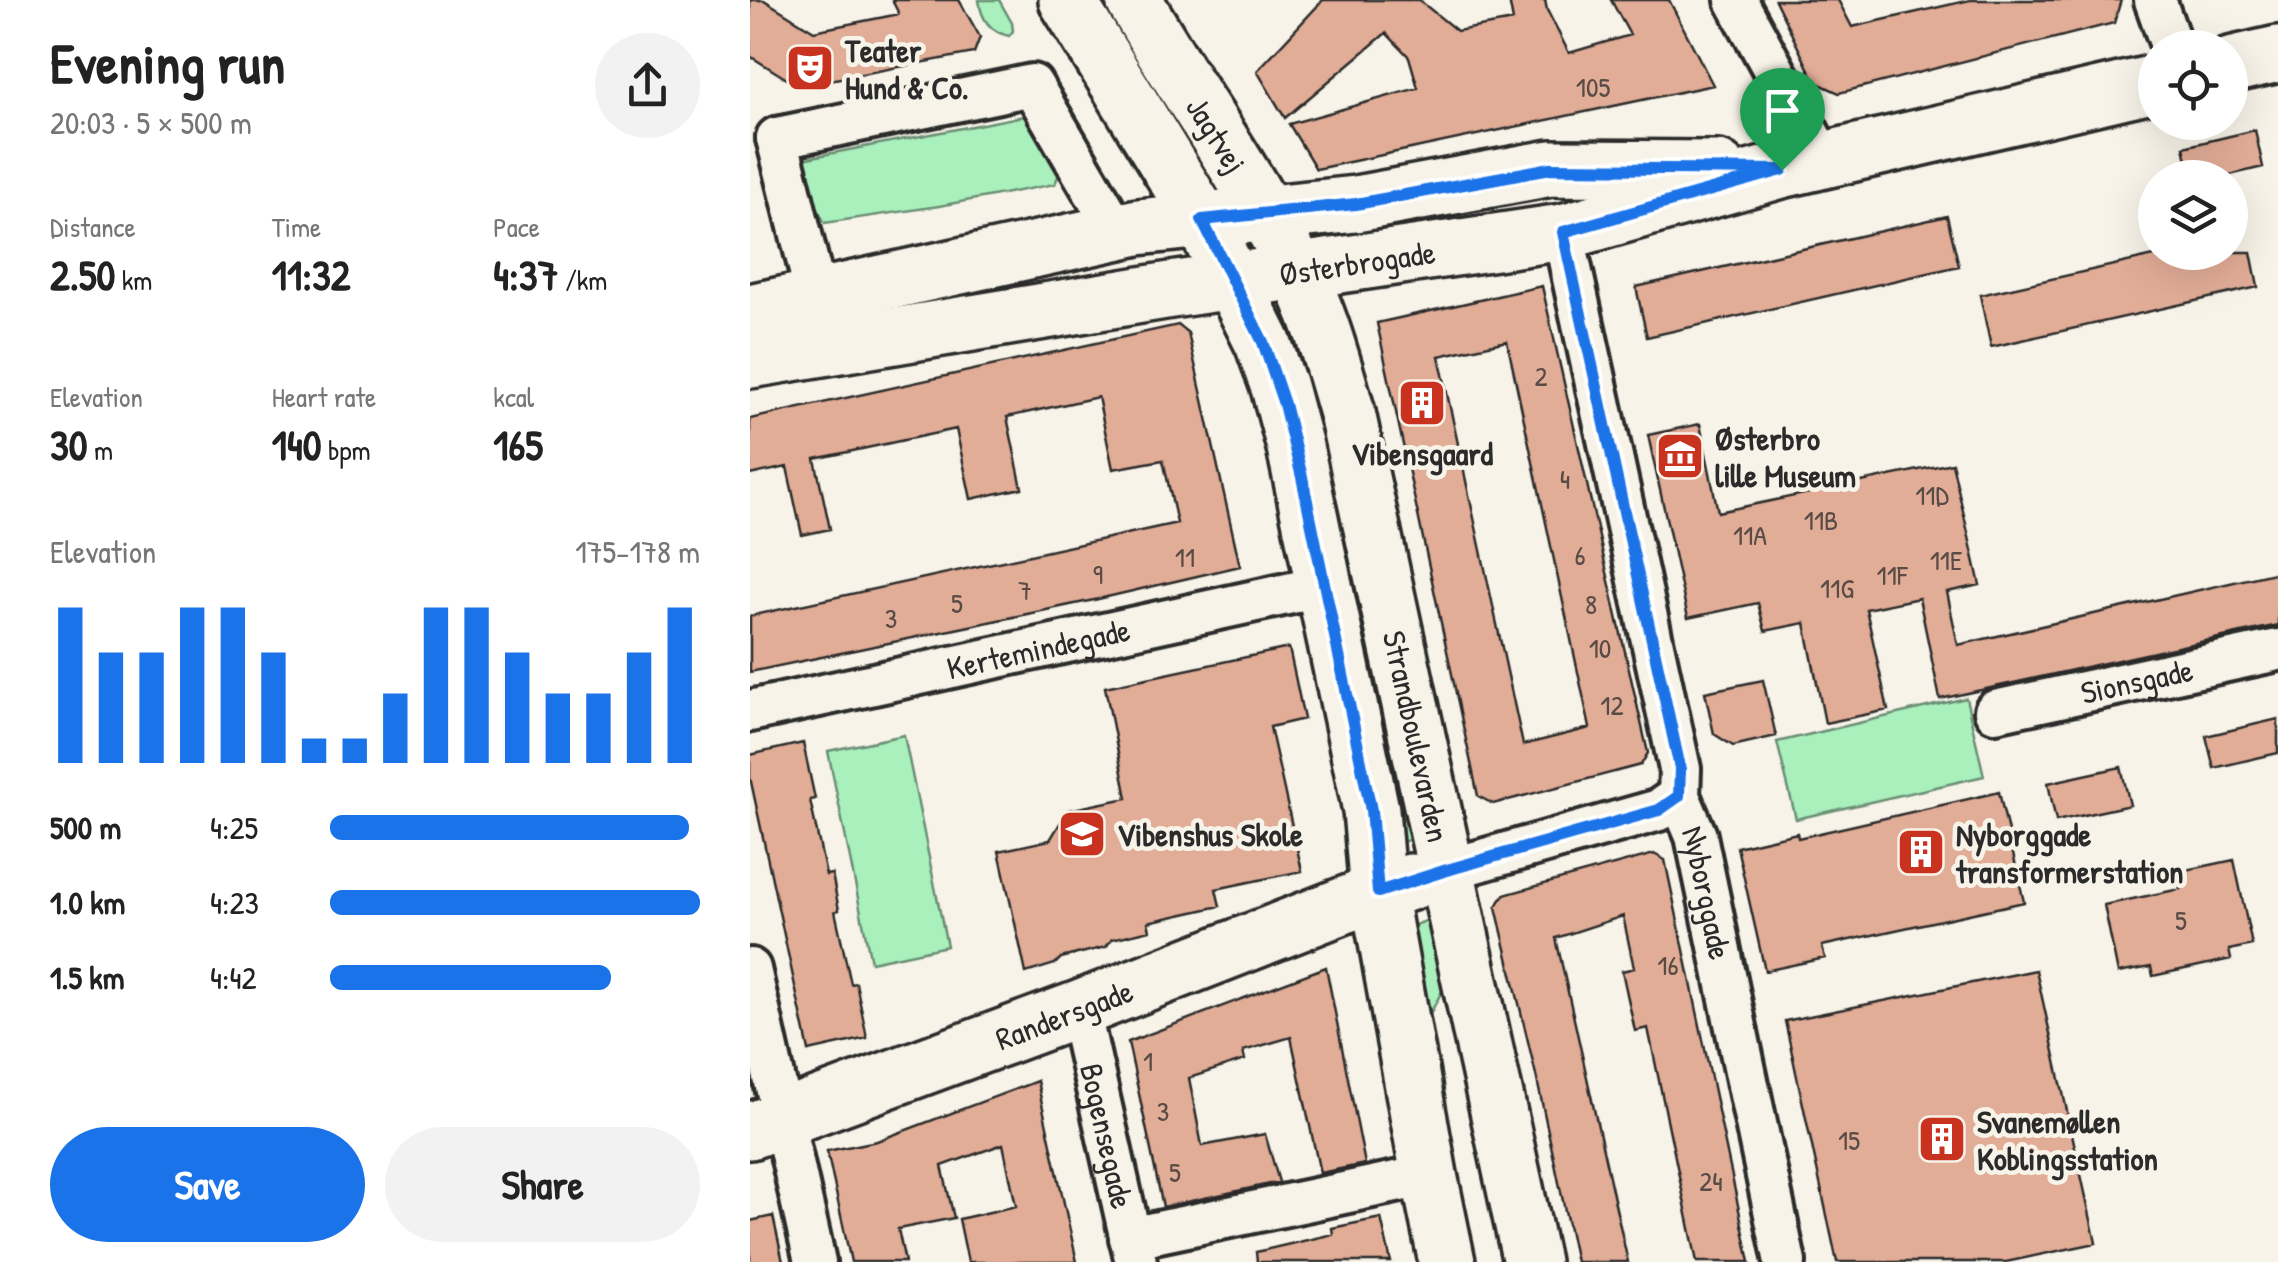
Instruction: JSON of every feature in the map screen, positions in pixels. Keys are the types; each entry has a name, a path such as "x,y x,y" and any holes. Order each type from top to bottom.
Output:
{"street":[{"name":"Jagtvej","path":"1066,0 1202,220"},
{"name":"Jagtvej","path":"1134,0 1298,272"},
{"path":"1736,0 1802,165"},
{"path":"2155,0 2166,30"},
{"path":"823,322 764,129 1032,85 1117,231"},
{"name":"Østerbrogade","path":"750,312 823,322 1234,280 1563,232 1802,165 2138,87"},
{"name":"Østerbrogade","path":"750,360 823,322 1117,231 1356,204 1551,168 1802,165"},
{"name":"Strandboulevarden","path":"1202,220 1263,342 1296,448 1371,810 1378,892 1447,1262"},
{"name":"Nyborggade","path":"1563,232 1677,752 1679,796 1696,836 1785,1262"},
{"name":"Strandboulevarden","path":"1298,272 1321,327 1347,413 1531,1262"},
{"name":"Kertemindegade","path":"750,711 1324,586"},
{"name":"Sionsgade","path":"1995,711 2278,650"},
{"path":"1447,870 1659,810 1679,796"},
{"name":"Randersgade","path":"767,1124 1378,892 1447,870"},
{"path":"750,969 767,1124 815,1262"},
{"name":"Bogensegade","path":"1078,1009 1133,1250"},
{"path":"1133,1250 1428,1175"}],"green space":[{"path":"979,0 999,0 1012,23 1009,36 988,23"},
{"path":"1029,115 1061,169 1055,184 825,223 792,161"},
{"path":"1310,399 1326,426 1421,836 1396,844"},
{"path":"1966,698 1984,776 1796,819 1777,742"},
{"path":"904,735 947,946 871,962 828,751"},
{"path":"1436,917 1451,974 1423,1027 1397,932"}],"building":[{"path":"750,0 764,0 814,31 899,14 892,0 959,0 980,37 974,53 798,86 750,56"},
{"path":"1323,0 1419,0 1457,31 1513,21 1509,0 1545,0 1569,53 1630,35 1611,0 1669,0 1713,85 1316,169 1289,124 1418,88 1409,57 1386,33 1285,118 1257,71"},
{"path":"1775,0 1838,0 1852,27 1970,0 2121,0 2114,23 1839,93 1815,82"},
{"path":"2255,130 2263,167 2248,171 2248,160 2187,160 2184,147 2213,140 2248,140 2248,132"},
{"path":"1947,216 1959,266 1647,337 1636,287"},
{"path":"2248,252 2258,287 1991,347 1980,295 2138,260 2138,270 2248,270"},
{"path":"1542,286 1648,753 1641,765 1493,804 1478,796 1377,323","holes":["1507,341 1590,728 1523,745 1439,356"]},
{"path":"1178,325 1188,333 1240,566 750,672 750,616 1177,523 1163,460 1113,469 1098,397 1007,417 1022,488 971,499 956,429 815,459 830,529 802,535 787,467 750,475 750,419"},
{"path":"1700,424 1718,512 1952,463 1980,585 1947,592 1958,645 2278,572 2278,625 1940,699 1919,598 1866,609 1888,710 1825,723 1805,623 1765,631 1758,603 1688,618 1648,435"},
{"path":"1289,648 1304,719 1270,727 1302,871 1216,889 1220,906 1148,922 1150,930 1112,939 1106,947 1061,958 1055,964 1026,973 999,851 1050,840 1068,810 1127,798 1105,687"},
{"path":"1763,680 1776,736 1733,746 1714,734 1705,692"},
{"path":"2278,719 2278,753 2214,768 2206,736"},
{"path":"803,743 826,875 832,874 839,910 835,911 867,1038 809,1051 750,777 750,755"},
{"path":"2121,767 2130,805 2056,821 2048,783"},
{"name":"Nyborggade transformerstation","path":"1999,792 2024,902 1822,946 1825,958 1765,971 1737,847 1797,833 1798,838"},
{"path":"1654,854 1665,860 1750,1262 1697,1262 1648,1028 1635,1031 1622,971 1634,968 1623,916 1556,938 1628,1262 1576,1262 1496,907 1504,895"},
{"path":"2234,860 2252,945 2229,950 2231,959 2153,976 2151,967 2118,973 2104,905 2180,889 2177,872"},
{"path":"1326,967 1365,1164 1320,1173 1291,1037 1243,1051 1245,1060 1189,1078 1202,1146 1265,1134 1279,1182 1163,1207 1128,1042"},
{"name":"Svanemøllen Koblingsstation","path":"2036,970 2096,1243 2006,1262 1837,1262 1785,1021"},
{"path":"1037,1081 1077,1262 968,1262 959,1219 1016,1206 1003,1144 942,1166 954,1218 898,1229 905,1262 851,1262 827,1151 877,1141"},
{"path":"773,1216 783,1262 750,1262 750,1221"},
{"path":"1381,1218 1391,1262 1257,1262 1256,1252 1333,1234 1332,1228"}],"place":[{"name":"Teater Hund & Co.","path":"810,68"},
{"name":"Vibensgaard","path":"1422,403"},
{"name":"Østerbro lille Museum","path":"1680,456"},
{"name":"Vibenshus Skole","path":"1082,834"},
{"name":"Nyborggade transformerstation","path":"1921,852"},
{"name":"Svanemøllen Koblingsstation","path":"1942,1139"}],"route":[{"path":"1551,168 1782,170 1563,232 1680,768 1679,796 1659,810 1378,892 1371,810 1296,448 1263,342 1202,220 1356,204 1551,168"}]}
